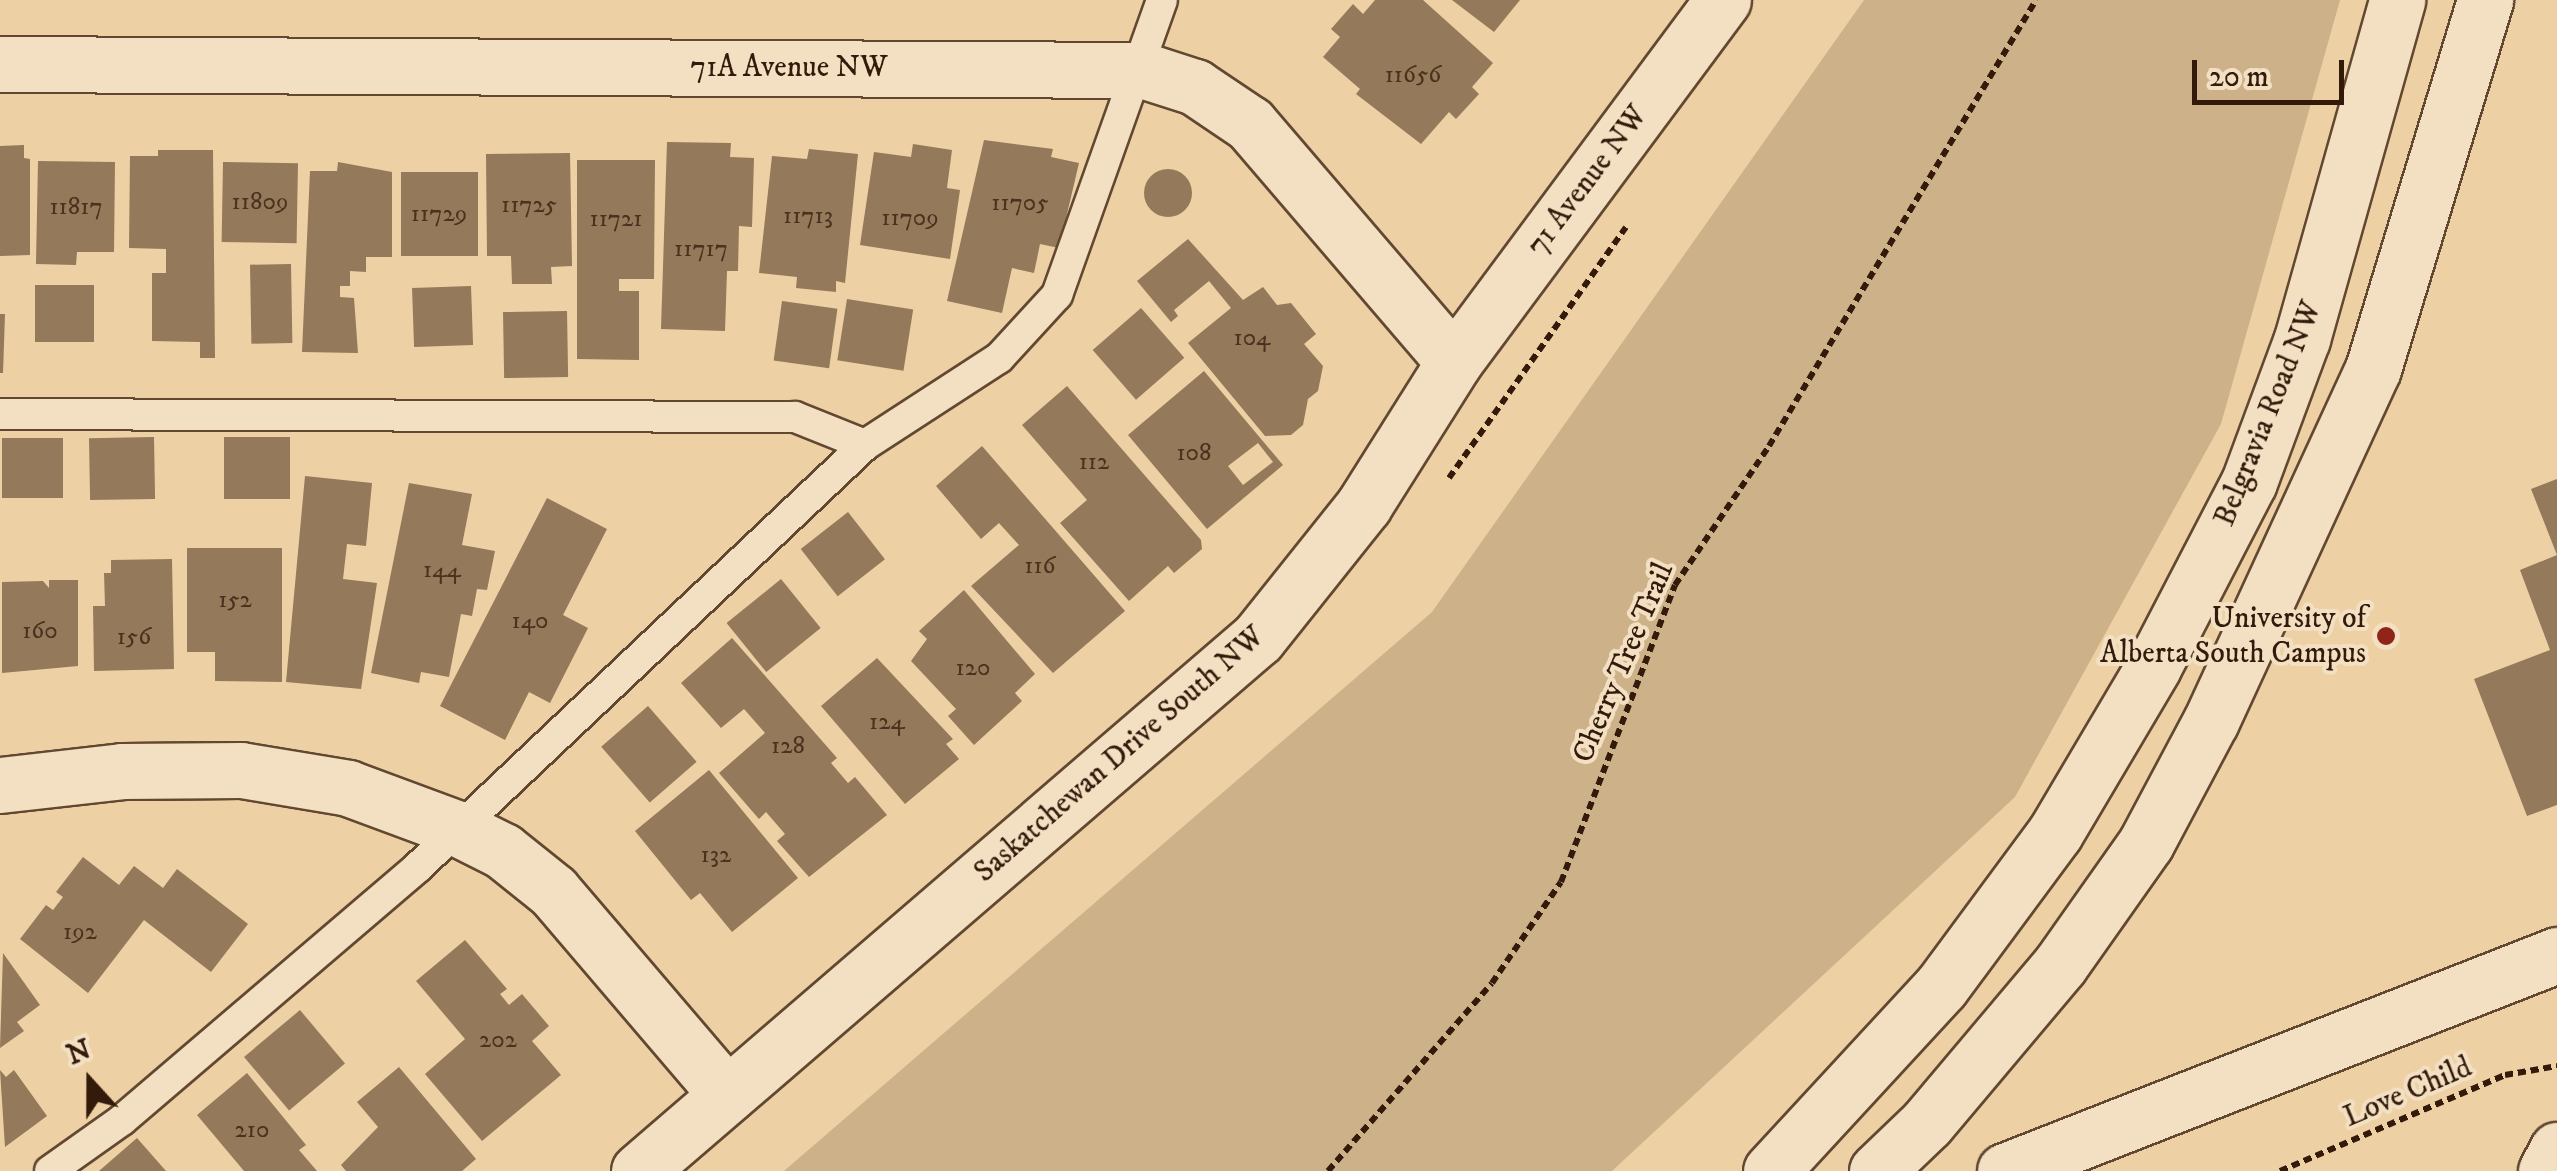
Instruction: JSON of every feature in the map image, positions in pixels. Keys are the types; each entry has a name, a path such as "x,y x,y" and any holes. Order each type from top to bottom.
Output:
{"street":[{"name":"71 Avenue NW","path":"1454,362 1722,0"},
{"name":"Belgravia Road NW","path":"1771,1171 1941,987 2054,834 2153,667 2248,482 2302,339 2397,0"},
{"path":"1877,1171 1927,1123 2060,965 2146,843 2211,721 2373,369 2485,0"},
{"name":"71A Avenue NW","path":"0,64 1142,70 1195,86 1250,124 1454,362"},
{"name":"Saskatchewan Drive South NW","path":"638,1171 1258,638 1364,505 1454,362"},
{"path":"0,785 122,771 240,770 348,788 460,830 503,851 553,892 727,1095"},
{"path":"2006,1171 2557,955"},
{"path":"2546,1171 2557,1150"}],"lane":[{"path":"50,1171 122,1120 460,830 864,444 1000,358 1057,294 1142,70 1162,0"},
{"path":"0,414 794,417 864,444"}],"path":[{"name":"Cherry Tree Trail","path":"1328,1171 1492,983 1561,882 1675,585 1769,446 2036,0"},
{"name":"Love Child","path":"2280,1171 2505,1075 2557,1066"}],"shaded area":[{"path":"1864,0 2340,0 2221,424 2015,797 1612,1171 784,1171 1432,612"}],"building":[{"path":"1375,0 1423,0 1493,63 1472,87 1479,94 1456,119 1449,112 1421,144 1356,94 1360,89 1323,57 1340,37 1331,29 1353,4 1363,14"},
{"path":"1452,0 1520,0 1494,32"},
{"path":"984,140 1053,149 1051,157 1079,163 1059,248 1040,244 1034,273 1012,268 1002,313 947,301"},
{"path":"667,142 731,143 730,157 754,158 752,227 739,226 738,271 727,271 725,331 661,329"},
{"path":"913,144 952,150 947,188 960,190 950,259 860,245 874,152 911,157"},
{"path":"24,145 24,158 30,159 30,255 0,256 0,146"},
{"path":"809,149 858,154 845,283 836,281 836,292 796,288 797,277 759,273 772,156 807,159"},
{"path":"158,150 213,150 215,358 200,358 200,342 152,341 152,273 166,273 166,249 129,248 130,156 158,156"},
{"path":"570,153 572,266 551,267 552,284 512,284 511,256 487,256 486,154"},
{"path":"577,160 655,160 654,279 619,279 619,291 639,291 639,360 577,359"},
{"path":"38,161 115,162 114,252 77,252 76,265 36,264"},
{"path":"223,162 298,163 297,243 222,242"},
{"path":"338,162 392,172 392,257 366,257 366,272 350,271 350,286 340,286 340,297 354,298 358,353 302,352 310,171 337,171"},
{"path":"1168,169 1185,176 1192,193 1185,210 1168,217 1151,210 1144,193 1151,176"},
{"path":"401,172 478,172 478,256 401,256"},
{"path":"1188,239 1243,300 1263,287 1277,305 1291,303 1316,334 1304,344 1323,366 1318,391 1308,399 1303,425 1291,435 1265,436 1188,343 1231,308 1209,281 1174,310 1178,316 1171,322 1137,281"},
{"path":"291,264 292,343 251,344 250,265"},
{"path":"35,285 94,285 94,342 35,342"},
{"path":"471,286 473,345 414,347 412,288"},
{"path":"847,299 913,309 903,371 837,360"},
{"path":"782,301 837,309 829,368 774,360"},
{"path":"1141,308 1184,358 1136,400 1093,350"},
{"path":"567,311 568,377 504,378 503,312"},
{"path":"0,314 5,314 3,373 0,373"},
{"path":"1204,371 1283,465 1207,529 1128,435","holes":["1258,443 1273,462 1243,485 1228,466"]},
{"path":"1067,386 1201,540 1202,549 1174,573 1168,566 1129,601 1060,523 1087,500 1022,425"},
{"path":"154,437 155,499 90,500 89,438"},
{"path":"224,437 290,437 290,499 224,499"},
{"path":"2,438 63,438 63,498 2,498"},
{"path":"982,446 1125,611 1053,673 971,586 1019,545 999,523 981,539 936,486"},
{"path":"305,476 372,483 366,546 347,544 343,579 377,583 361,689 286,682"},
{"path":"2557,479 2557,555 2531,489"},
{"path":"409,483 472,494 462,545 495,551 487,590 477,589 472,616 461,614 449,677 421,672 419,683 371,673"},
{"path":"547,498 607,529 563,615 588,628 550,703 529,692 505,740 440,706"},
{"path":"848,512 885,559 838,596 801,549"},
{"path":"187,548 282,548 282,682 215,681 215,652 187,652"},
{"path":"2557,555 2557,805 2527,816 2474,679 2550,650 2520,570"},
{"path":"172,559 174,669 94,671 93,606 105,606 104,573 111,573 111,560"},
{"path":"781,579 821,628 766,672 727,623"},
{"path":"49,580 78,580 78,666 2,673 2,582 43,581 49,588"},
{"path":"964,590 1035,674 1015,693 1022,701 974,745 948,716 956,709 911,661 927,639 919,631"},
{"path":"732,638 837,758 831,763 848,783 855,777 887,815 809,877 777,841 785,834 766,812 759,819 719,773 765,733 744,709 721,728 681,683"},
{"path":"877,658 953,739 946,744 959,759 905,804 821,706"},
{"path":"648,706 697,762 650,803 601,747"},
{"path":"709,770 798,878 732,932 700,893 691,900 635,831"},
{"path":"83,857 119,885 134,866 163,888 177,869 248,924 211,972 144,920 88,993 20,939 46,905 53,910 63,897 56,892"},
{"path":"465,940 507,989 500,994 509,1005 522,994 549,1026 532,1041 561,1075 482,1141 425,1074 465,1039 416,981"},
{"path":"3,953 40,1005 17,1022 24,1031 0,1048"},
{"path":"300,1010 345,1064 289,1111 244,1057"},
{"path":"399,1067 476,1159 462,1171 346,1171 341,1165 378,1127 357,1102"},
{"path":"0,1070 6,1077 14,1070 47,1116 5,1147"},
{"path":"247,1073 306,1145 299,1150 317,1171 244,1171 197,1115"},
{"path":"137,1138 166,1171 99,1171"}],"place":[{"name":"University of Alberta South Campus","path":"2386,636"}]}
